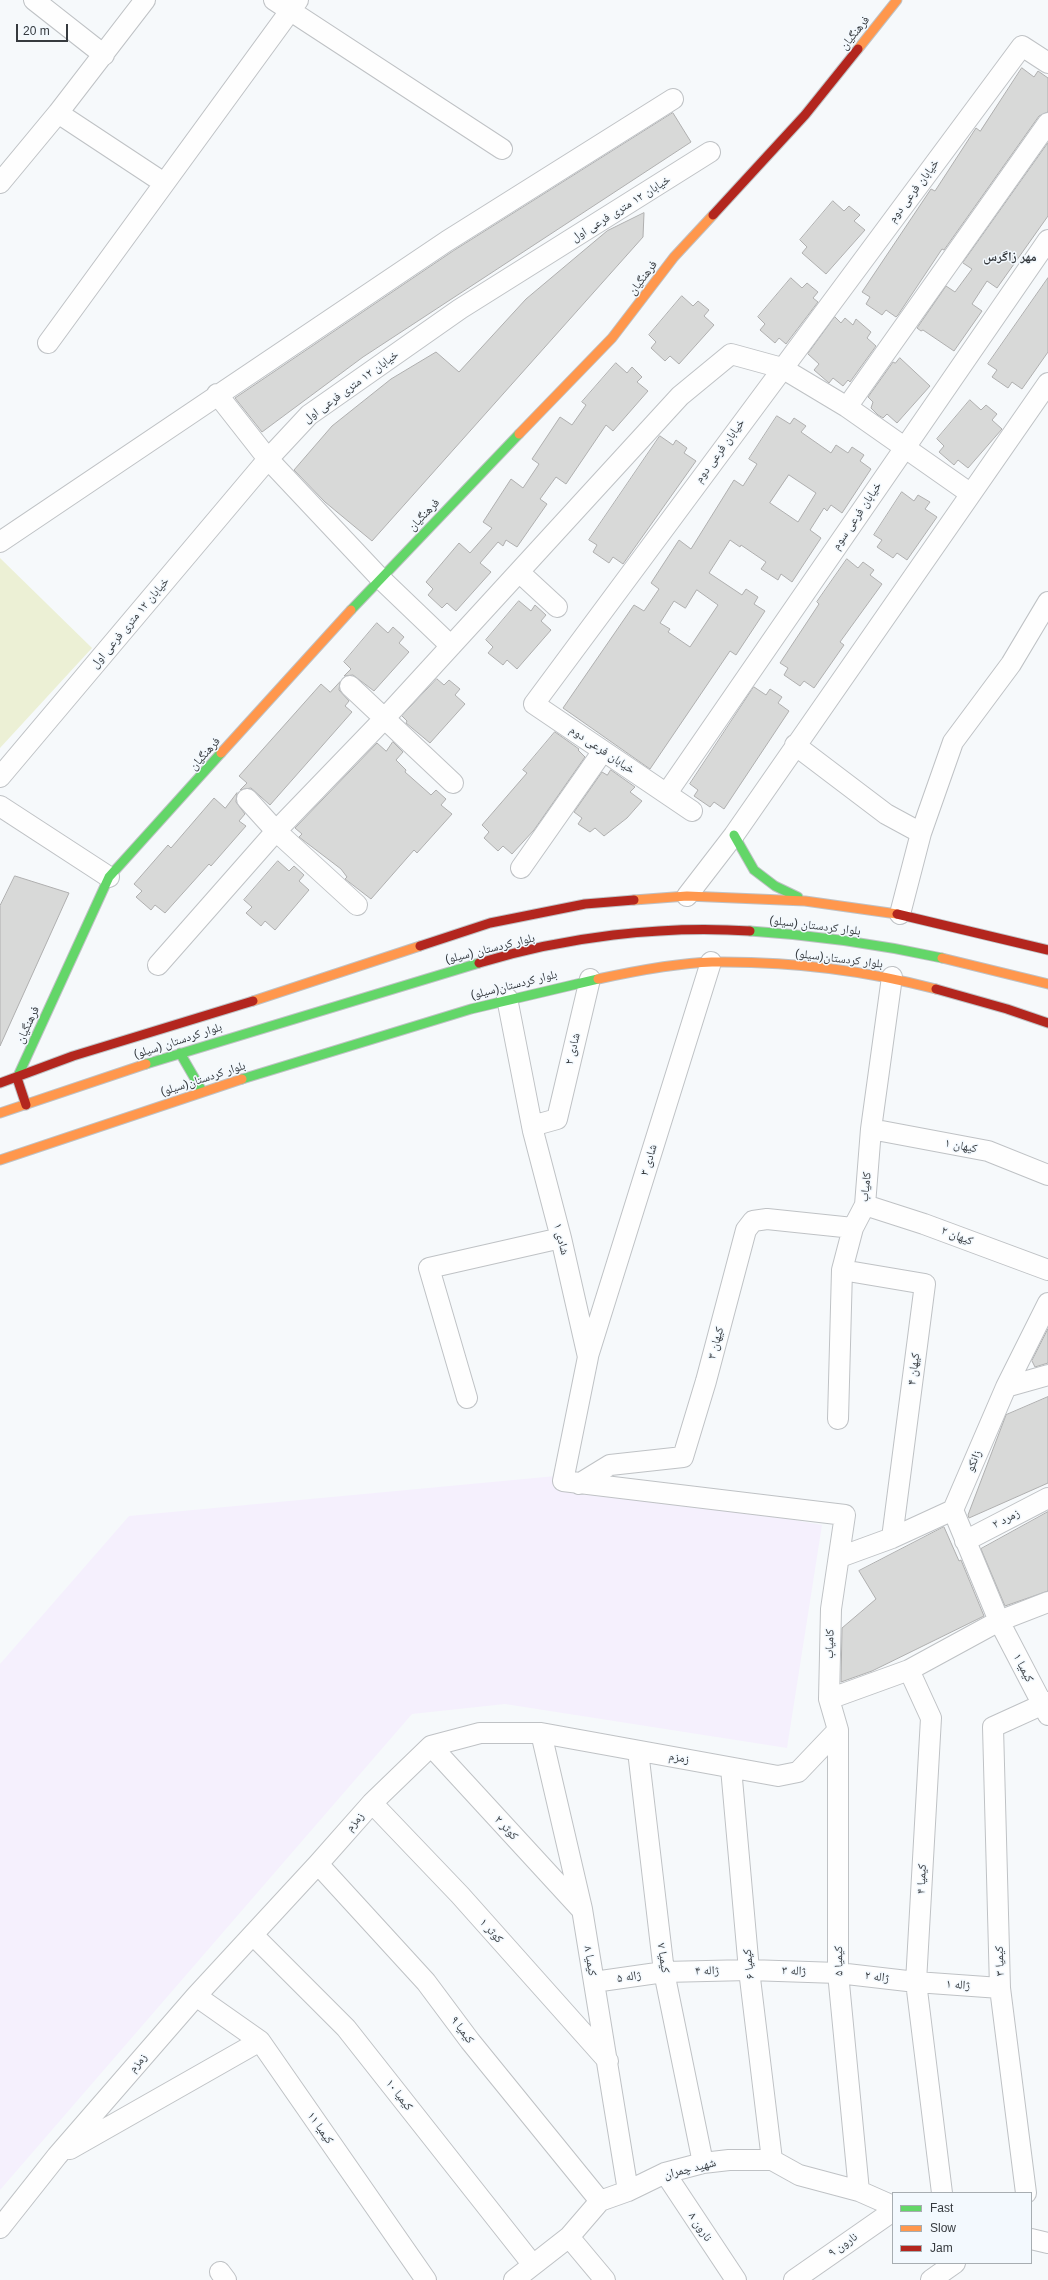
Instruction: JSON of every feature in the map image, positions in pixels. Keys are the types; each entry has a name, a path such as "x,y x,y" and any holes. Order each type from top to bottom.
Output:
{"street":[{"path":"34,0 104,55"},
{"path":"0,183 104,55 145,0"},
{"name":"فرهنگیان","path":"17,1078 109,877 380,578 612,338 674,256 805,115 897,0"},
{"path":"48,343 164,184 288,4 502,149"},
{"name":"خیابان فرعی دوم","path":"692,811 668,793 534,704 1022,46 1048,63"},
{"path":"0,542 217,394 447,241 673,99"},
{"path":"58,113 164,184"},
{"path":"847,407 1048,123"},
{"name":"خیابان ۱۲ متری فرعی اول","path":"0,777 268,459 309,415 453,314 710,152"},
{"name":"خیابان فرعی سوم","path":"668,793 1048,240"},
{"path":"158,965 276,831 384,719 680,396 731,354 782,368 847,407 904,449 971,494"},
{"path":"687,896 734,834 1048,382"},
{"path":"217,394 268,459 380,578 451,646"},
{"path":"519,572 557,607"},
{"path":"900,914 921,833 953,742 1011,664 1048,602"},
{"path":"350,686 453,783"},
{"path":"795,745 886,814 921,833"},
{"path":"521,868 603,751"},
{"path":"246,799 276,831 357,905"},
{"path":"0,806 109,877"},
{"path":"734,834 754,870 775,886 805,901"},
{"path":"0,1083 17,1078 73,1056 257,1000 490,923 585,904 687,896 805,901 900,914 1048,950"},
{"name":"بلوار کردستان (سیلو)","path":"0,1113 180,1053 512,953 616,935 710,928 796,934 897,948 1022,976 1048,984"},
{"name":"بلوار کردستان(سیلو)","path":"0,1160 202,1091 507,998 590,979 711,962 808,965 892,977 998,1004 1048,1023"},
{"name":"شادی ۳","path":"588,1357 711,962"},
{"name":"کامیاب","path":"838,1419 842,1270 853,1228 865,1205 871,1129 892,977"},
{"name":"شادی ۲","path":"532,1126 556,1119 590,979"},
{"name":"شادی ۱","path":"507,998 532,1126 561,1238 588,1357 571,1482"},
{"path":"180,1053 202,1091"},
{"path":"17,1078 26,1105"},
{"name":"کیهان ۱","path":"871,1129 988,1151 1048,1175"},
{"name":"کیهان ۲","path":"865,1205 924,1224 1048,1270"},
{"name":"کیهان ۳","path":"571,1482 610,1465 683,1457 706,1381 746,1230 753,1221 767,1219 853,1228"},
{"path":"467,1398 429,1268 561,1238"},
{"name":"کیهان ۴","path":"842,1270 925,1284 892,1538"},
{"name":"زانکو","path":"953,1510 1006,1387 1048,1303"},
{"path":"1006,1387 1048,1375"},
{"name":"کامیاب","path":"571,1482 845,1516 831,1609 829,1699 838,1730"},
{"name":"زمرد ۲","path":"965,1540 1048,1498"},
{"path":"840,1557 892,1538 953,1510 999,1621"},
{"path":"829,1699 909,1670 999,1621 1048,1602"},
{"name":"کیمیا ۱","path":"999,1621 1046,1707"},
{"name":"کیمیا ۴","path":"909,1670 931,1718 916,1982 942,2192"},
{"name":"کیمیا ۳","path":"1026,2192 1000,1988 993,1727 1046,1707"},
{"name":"زمزم","path":"0,2228 57,2156 196,1996 318,1864 372,1803 431,1746 480,1732 541,1733 778,1776 798,1772 838,1730"},
{"name":"کیمیا ۵","path":"838,1730 838,1972 859,2191"},
{"name":"کیمیا ۸","path":"541,1733 582,1909 628,2190"},
{"name":"کوثر ۲","path":"431,1746 582,1909"},
{"name":"کیمیا ۷","path":"638,1751 664,1972 703,2163"},
{"name":"کیمیا ۶","path":"731,1768 749,1970 772,2160"},
{"name":"کوثر ۱","path":"372,1803 460,1895 608,2061"},
{"name":"کیمیا ۹","path":"318,1864 426,1982 470,2041 600,2200"},
{"name":"کیمیا ۱۰","path":"253,1934 346,2028 533,2265"},
{"name":"ژاله ۳","path":"749,1970 838,1972"},
{"name":"ژاله ۴","path":"664,1972 749,1970"},
{"name":"ژاله ۵","path":"594,1982 664,1972"},
{"name":"ژاله ۲","path":"838,1972 916,1982"},
{"name":"ژاله ۱","path":"916,1982 1000,1988"},
{"name":"کیمیا ۱۱","path":"196,1996 260,2041 426,2280"},
{"path":"57,2156 260,2041"},
{"name":"شهید چمران","path":"600,2200 628,2190 665,2173 703,2163 729,2160 772,2160 799,2174 859,2191 892,2206"},
{"name":"نارون ۸","path":"665,2173 736,2280"},
{"path":"514,2280 569,2237 600,2200"},
{"name":"نارون ۹","path":"794,2280 892,2212"},
{"path":"569,2237 604,2280"},
{"path":"1032,2238 1048,2244"},
{"path":"931,2280 954,2264"}],"shaded area":[{"path":"556,1476 822,1525 787,1748 505,1704 412,1714 0,2190 0,1664 129,1516"}],"green space":[{"path":"0,558 92,648 0,748"}],"building":[{"path":"1022,68 1034,77 1038,71 1048,78 1048,112 1039,116 944,250 942,249 898,315 896,317 886,310 882,315 866,304 870,297 862,292 931,189 935,191 976,128 980,131"},
{"path":"673,113 691,142 363,357 262,432 235,398 453,251"},
{"path":"1048,143 1048,216 997,288 987,281 972,304 982,311 954,351 923,330 921,331 917,328 946,286 955,292 972,269 963,263"},
{"path":"833,201 844,211 849,206 860,215 854,221 865,230 826,274 802,253 807,247 800,240"},
{"path":"644,213 643,237 372,541 325,502 294,470 332,426 391,379 436,352 459,372 526,299 607,231"},
{"path":"791,278 802,288 807,283 818,292 813,298 818,302 786,344 779,338 775,343 760,330 765,324 758,317"},
{"path":"1048,278 1048,352 1022,389 1012,382 1008,388 992,377 997,370 988,364"},
{"path":"682,296 693,306 698,301 709,310 704,316 714,325 679,364 670,356 665,361 651,348 656,342 649,335"},
{"path":"835,317 841,323 845,318 853,325 856,319 871,332 867,338 876,346 850,382 848,380 843,386 833,378 829,383 814,370 819,364 808,354"},
{"path":"900,358 930,386 897,423 887,414 883,418 878,415 871,408 873,402 868,397 893,362 895,363"},
{"path":"616,363 627,373 632,367 642,377 637,382 648,391 613,431 606,425 566,484 556,477 540,499 547,504 517,547 506,540 503,546 498,542 480,563 491,572 456,611 447,603 442,608 428,595 433,589 426,582 459,543 470,553 492,528 483,522 511,479 523,488 539,464 532,459 560,417 572,425 586,405 582,402"},
{"path":"970,400 981,410 986,405 997,414 992,420 1002,429 968,468 958,460 954,465 939,452 944,446 937,439"},
{"path":"777,416 790,424 794,418 806,426 801,432 831,453 836,445 848,453 852,447 864,455 860,461 871,469 842,513 831,505 827,511 824,508 810,530 821,538 792,582 781,574 778,580 761,569 766,562 741,545 740,547 730,540 709,573 742,595 746,589 758,597 754,604 765,611 736,655 730,651 650,769 563,708 634,605 644,611 659,589 651,583 679,540 691,549 734,480 743,486 757,464 749,459","holes":["789,475 816,493 798,522 770,503","697,590 718,605 690,647 668,632 670,629 660,623 674,601 685,608"]},
{"path":"660,436 673,445 676,440 687,448 684,453 696,461 623,564 613,557 609,563 593,552 597,545 589,540"},
{"path":"902,492 914,501 918,495 930,502 925,509 937,517 907,560 897,553 893,558 877,547 882,540 874,535"},
{"path":"847,559 858,568 863,562 874,570 870,575 882,584 840,642 844,645 814,688 804,681 800,686 784,675 788,668 780,663 819,604 817,602"},
{"path":"519,601 531,611 535,605 546,615 541,621 551,630 517,669 507,660 503,665 488,653 493,647 486,640"},
{"path":"377,623 388,633 393,627 404,637 399,643 409,652 374,691 353,675 344,676 351,669 344,662"},
{"path":"437,679 444,685 449,680 460,689 455,695 465,704 430,743 406,723 407,721 402,716"},
{"path":"340,682 339,690 349,701 345,706 352,712 270,805 251,788 240,790 247,783 239,776 321,684 330,692"},
{"path":"754,687 766,695 770,689 782,697 778,703 789,711 724,809 714,802 710,807 694,796 698,790 690,784"},
{"path":"555,732 579,749 578,750 585,757 534,830 512,854 503,846 498,851 484,838 489,832 482,825 527,773 523,770"},
{"path":"393,742 403,752 396,760 406,770 405,772 431,795 436,790 446,799 441,805 452,814 417,853 414,850 371,899 345,879 347,877 341,869 299,837 302,834 295,828 377,743 386,751"},
{"path":"611,770 635,787 630,792 642,801 627,818 604,836 595,828 590,832 578,824 582,818 574,812 602,772 607,775"},
{"path":"237,793 236,802 245,814 239,821 246,826 211,866 209,864 165,913 155,905 151,910 136,897 142,891 134,884 168,845 171,848 214,798 225,808"},
{"path":"278,861 289,871 294,866 304,875 299,881 309,890 275,930 265,921 261,926 246,913 252,907 244,900"},
{"path":"15,876 69,893 0,1046 0,906"},
{"path":"1048,1329 1048,1363 1035,1367 1032,1361"},
{"path":"1048,1397 1048,1483 969,1518 968,1515 1006,1415"},
{"path":"1048,1512 1048,1591 1005,1606 981,1549"},
{"path":"944,1527 959,1561 961,1560 984,1616 872,1671 841,1682 842,1628 876,1599 859,1571"}],"traffic: fast":[{"path":"351,610 519,434"},
{"path":"17,1078 109,877 221,753"},
{"path":"734,835 754,870 775,886 798,897"},
{"path":"750,931 846,941 894,948 942,958"},
{"path":"146,1064 479,963"},
{"path":"242,1079 471,1009 598,979"},
{"path":"180,1053 202,1091"}],"traffic: slow":[{"path":"858,49 897,0"},
{"path":"519,434 612,338 674,257 713,215"},
{"path":"221,753 351,610"},
{"path":"634,900 687,896 805,901 897,914"},
{"path":"253,1001 420,946"},
{"path":"942,958 1048,984"},
{"path":"598,979 641,970 684,964 740,962 825,968 909,982 936,989"},
{"path":"0,1113 146,1064"},
{"path":"0,1160 242,1079"}],"traffic: jam":[{"path":"713,215 805,115 858,49"},
{"path":"420,946 490,923 585,904 634,900"},
{"path":"897,914 1048,950"},
{"path":"479,963 545,946 613,935 682,930 750,931"},
{"path":"936,989 1007,1009 1048,1023"},
{"path":"0,1083 73,1056 253,1001"},
{"path":"17,1078 26,1105"}],"district":[{"name":"مهر زاگرس","path":"1010,257"}]}
